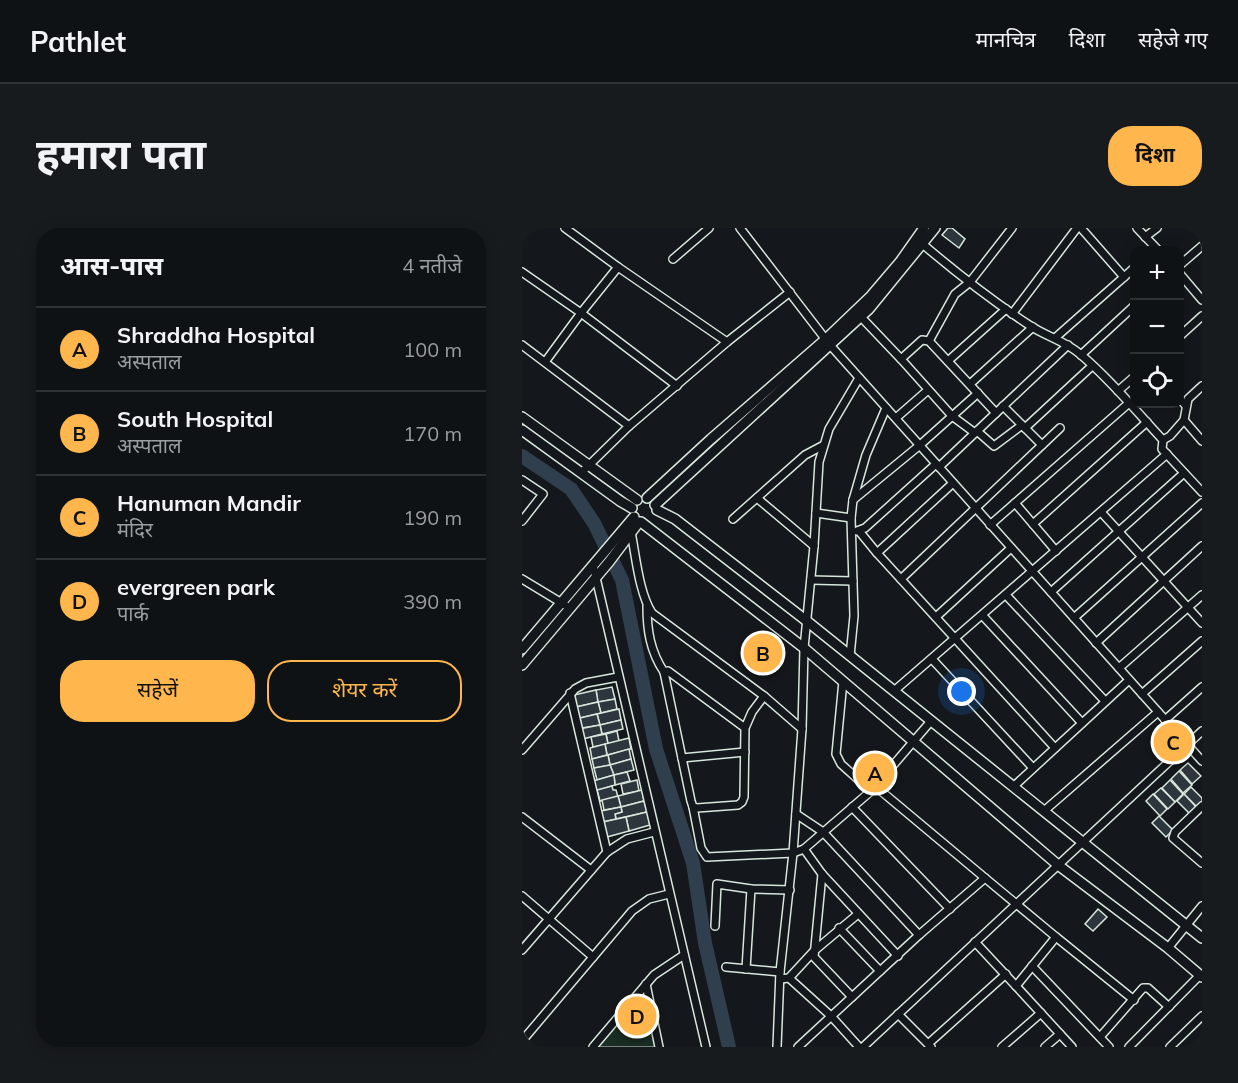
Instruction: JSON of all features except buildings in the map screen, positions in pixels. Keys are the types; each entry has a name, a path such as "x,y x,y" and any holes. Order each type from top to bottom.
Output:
{"street":[{"path":"565,228 727,342"},
{"path":"673,260 709,228"},
{"path":"740,228 828,342 1202,761"},
{"path":"522,665 609,562 647,498 711,439 861,317 920,241 924,228"},
{"path":"637,514 652,520 656,508 828,342 920,241 935,228"},
{"path":"929,341 955,294 970,282 1012,228"},
{"path":"948,361 1009,311 1079,228 1124,277"},
{"path":"1137,228 1153,246"},
{"path":"1145,237 1156,228"},
{"path":"920,241 1009,311 1081,355 1163,440 1162,449 1202,492"},
{"path":"1184,261 1202,246"},
{"path":"545,362 618,267"},
{"path":"522,272 581,313 677,386"},
{"path":"1055,339 1130,272"},
{"path":"1184,280 1202,300"},
{"path":"584,469 629,426 727,342 790,292"},
{"path":"1081,355 1130,310"},
{"path":"1184,332 1202,316"},
{"path":"861,317 952,416 994,446 1024,427 1092,366"},
{"path":"970,384 1033,327"},
{"path":"901,359 922,340 929,341 996,413"},
{"path":"522,345 629,426"},
{"path":"856,532 938,466 1068,345"},
{"path":"777,1047 780,975 796,814 802,729 804,648 814,546 818,471 822,446 839,409 860,378"},
{"path":"1118,391 1130,380"},
{"path":"1163,440 1170,436 1184,420 1188,399 1202,386"},
{"path":"896,418 928,390"},
{"path":"853,500 978,393"},
{"path":"990,525 1129,403"},
{"path":"1004,406 1042,445"},
{"path":"850,656 854,616 853,581 856,532 851,518 853,500 866,455 886,408"},
{"path":"522,417 637,514 804,648 1058,864 1201,976 1129,1047"},
{"path":"1184,420 1202,441"},
{"path":"1033,524 1147,422"},
{"path":"901,579 1060,428"},
{"path":"522,430 584,469"},
{"path":"734,519 805,455 822,446"},
{"path":"894,692 1167,454"},
{"path":"1051,592 1185,473"},
{"path":"522,480 543,494 523,517"},
{"path":"877,553 953,483"},
{"path":"647,498 656,508 675,519 806,621 1202,938"},
{"path":"757,498 814,546"},
{"path":"1016,502 1056,551"},
{"path":"1074,618 1202,503"},
{"path":"1101,512 1202,623"},
{"path":"816,513 851,518"},
{"path":"856,532 1055,748"},
{"path":"522,648 601,556 626,535"},
{"path":"626,535 647,606 647,625 652,650 663,672 701,848 707,857 793,854 804,849 873,788 931,721"},
{"path":"1096,643 1202,546"},
{"path":"936,617 1011,548"},
{"path":"593,565 706,1047"},
{"path":"522,579 570,608"},
{"path":"811,580 853,581"},
{"path":"1006,595 1105,702"},
{"path":"1119,668 1202,595"},
{"path":"647,606 652,613 764,696 802,729"},
{"path":"983,616 1082,723"},
{"path":"1142,694 1202,641"},
{"path":"932,659 1033,768"},
{"path":"663,672 668,671 745,728"},
{"path":"522,750 570,693 586,683 618,677"},
{"path":"1013,787 1129,680"},
{"path":"843,681 836,754 842,764 1134,999"},
{"path":"1165,720 1202,687"},
{"path":"570,693 607,852"},
{"path":"693,807 738,805 742,802 745,728 752,712 764,696"},
{"path":"1044,811 1158,712"},
{"path":"726,967 789,978 861,1047 872,1044 898,1014 1202,731"},
{"path":"682,758 745,752"},
{"path":"1202,806 1171,837 1202,863"},
{"path":"852,807 950,909"},
{"path":"796,814 823,832 919,934"},
{"path":"522,817 591,870"},
{"path":"522,950 607,852 627,839 654,832"},
{"path":"804,849 822,874 898,956"},
{"path":"822,874 814,957 852,997"},
{"path":"798,1047 919,934 985,878"},
{"path":"715,926 716,885 790,890"},
{"path":"746,969 751,889"},
{"path":"522,1041 640,904 669,894"},
{"path":"522,896 593,957"},
{"path":"1168,948 1202,906"},
{"path":"789,978 814,951 858,914"},
{"path":"839,928 880,971"},
{"path":"1016,986 1056,937"},
{"path":"975,942 1072,1047"},
{"path":"593,1047 646,984 662,969 684,955"},
{"path":"1032,966 1109,1047"},
{"path":"898,1014 929,1045 1006,974"},
{"path":"646,984 659,1047"},
{"path":"1100,1037 1141,990 1148,988 1169,1007"},
{"path":"1002,1047 1041,1013"},
{"path":"1170,1047 1202,1016"},
{"path":"1045,1047 1060,1034"}],"green space":[{"path":"647,984 661,1047 594,1047"}],"waterway":[{"path":"522,456 571,489 594,523 622,580 656,749 693,863 705,943 729,1047"}],"place":[{"name":"South Hospital","path":"763,653"},
{"name":"Hanuman Mandir","path":"1173,742"},
{"name":"Shraddha Hospital","path":"875,773"},
{"name":"evergreen park","path":"637,1016"}]}
